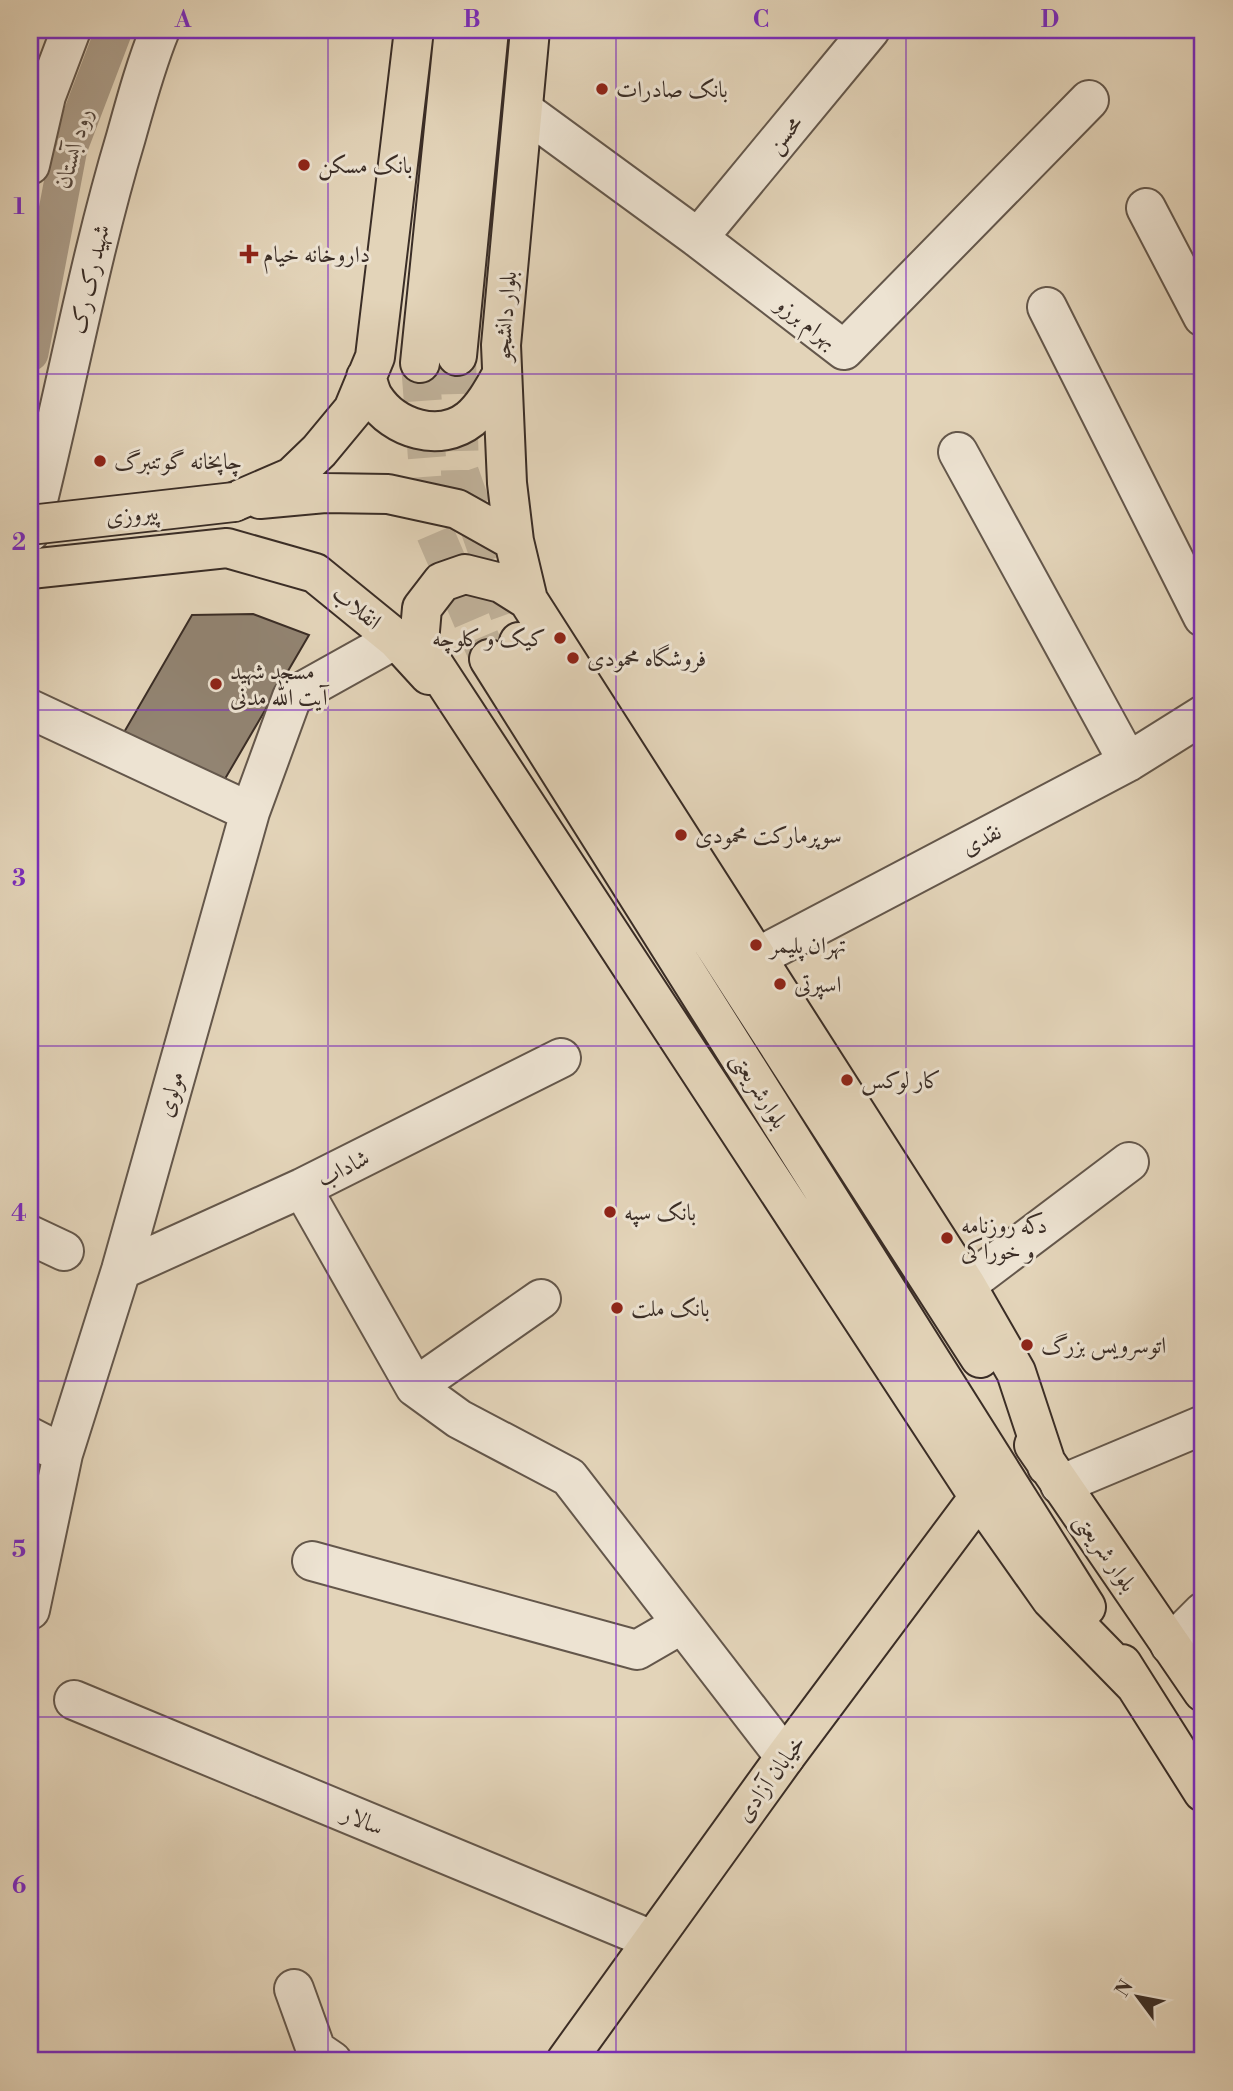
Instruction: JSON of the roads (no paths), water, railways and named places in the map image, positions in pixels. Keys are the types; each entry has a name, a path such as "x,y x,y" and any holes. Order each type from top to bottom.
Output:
{"main road":[{"path":"234,502 292,477 319,452 352,410 376,357 414,30"},
{"path":"420,363 454,30"},
{"path":"457,356 489,30"},
{"name":"بلوار دانشجو","path":"528,600 514,541 507,483 501,345 530,30"},
{"path":"366,377 374,398 389,413 407,427 437,433 468,420 488,398 502,374"},
{"path":"234,502 325,493 388,495 457,509 514,541"},
{"name":"پیروزی","path":"30,525 234,502"},
{"name":"پیروزی","path":"30,569 226,548"},
{"name":"انقلاب","path":"226,548 315,573 396,639 462,710"},
{"path":"1053,1476 1016,1372 966,1285 528,600 501,583 465,574 442,582 422,608 419,642 979,1497 1051,1599 1135,1685"},
{"name":"بلوارشریعتی","path":"1013,1409 504,651 1031,1520"},
{"name":"بلوار شریعتی","path":"1013,1409 1053,1476 1203,1692"},
{"name":"خیابان آزادی","path":"566,2061 785,1757 979,1497"},
{"name":"بلوار شریعتی","path":"1031,1520 1203,1792"}],"street":[{"path":"30,165 46,96 71,30"},
{"name":"شهید رک رک","path":"30,532 51,452 108,196 150,54 160,30"},
{"name":"محسن","path":"698,238 870,30"},
{"name":"بهرام برزو","path":"523,110 698,238 844,350 1089,100"},
{"path":"1146,208 1199,299"},
{"path":"1047,307 1203,617"},
{"path":"958,452 1128,762"},
{"name":"مولوی","path":"30,1610 46,1445 121,1269 250,812 292,697 396,639"},
{"path":"30,709 250,812"},
{"name":"نقدی","path":"756,958 1128,762 1203,715"},
{"name":"شاداب","path":"121,1269 302,1188 562,1058"},
{"path":"966,1285 1129,1162"},
{"path":"302,1188 415,1387 459,1419 569,1477 785,1757"},
{"path":"30,1235 64,1251"},
{"path":"415,1387 541,1299"},
{"path":"1053,1476 1203,1425"},
{"path":"312,1561 637,1650 682,1624"},
{"path":"1170,1645 1203,1612"},
{"name":"سالار","path":"74,1700 652,1940"},
{"path":"294,1989 316,2050 332,2061"}],"waterway":[{"name":"رود آبستان","path":"30,353 69,148 114,30"}],"tunnel":[{"path":"457,356 460,473 519,642"},
{"path":"420,363 432,526 489,659"}],"place":[{"name":"بانک صادرات","path":"602,89"},
{"name":"بانک مسکن","path":"304,165"},
{"name":"داروخانه خیام","path":"249,254"},
{"name":"چاپخانه گوتنبرگ","path":"100,461"},
{"name":"کیک و کلوچه","path":"560,638"},
{"name":"فروشگاه محمودی","path":"573,658"},
{"name":"مسجد شهید آیت الله مدنی","path":"216,684"},
{"name":"سوپرمارکت محمودی","path":"681,835"},
{"name":"تهران پلیمر","path":"756,945"},
{"name":"اسپرتی","path":"780,984"},
{"name":"کار لوکس","path":"847,1080"},
{"name":"بانک سپه","path":"610,1212"},
{"name":"دکه روزنامه و خوراکی","path":"947,1238"},
{"name":"بانک ملت","path":"617,1308"},
{"name":"اتوسرویس بزرگ","path":"1027,1345"}]}
